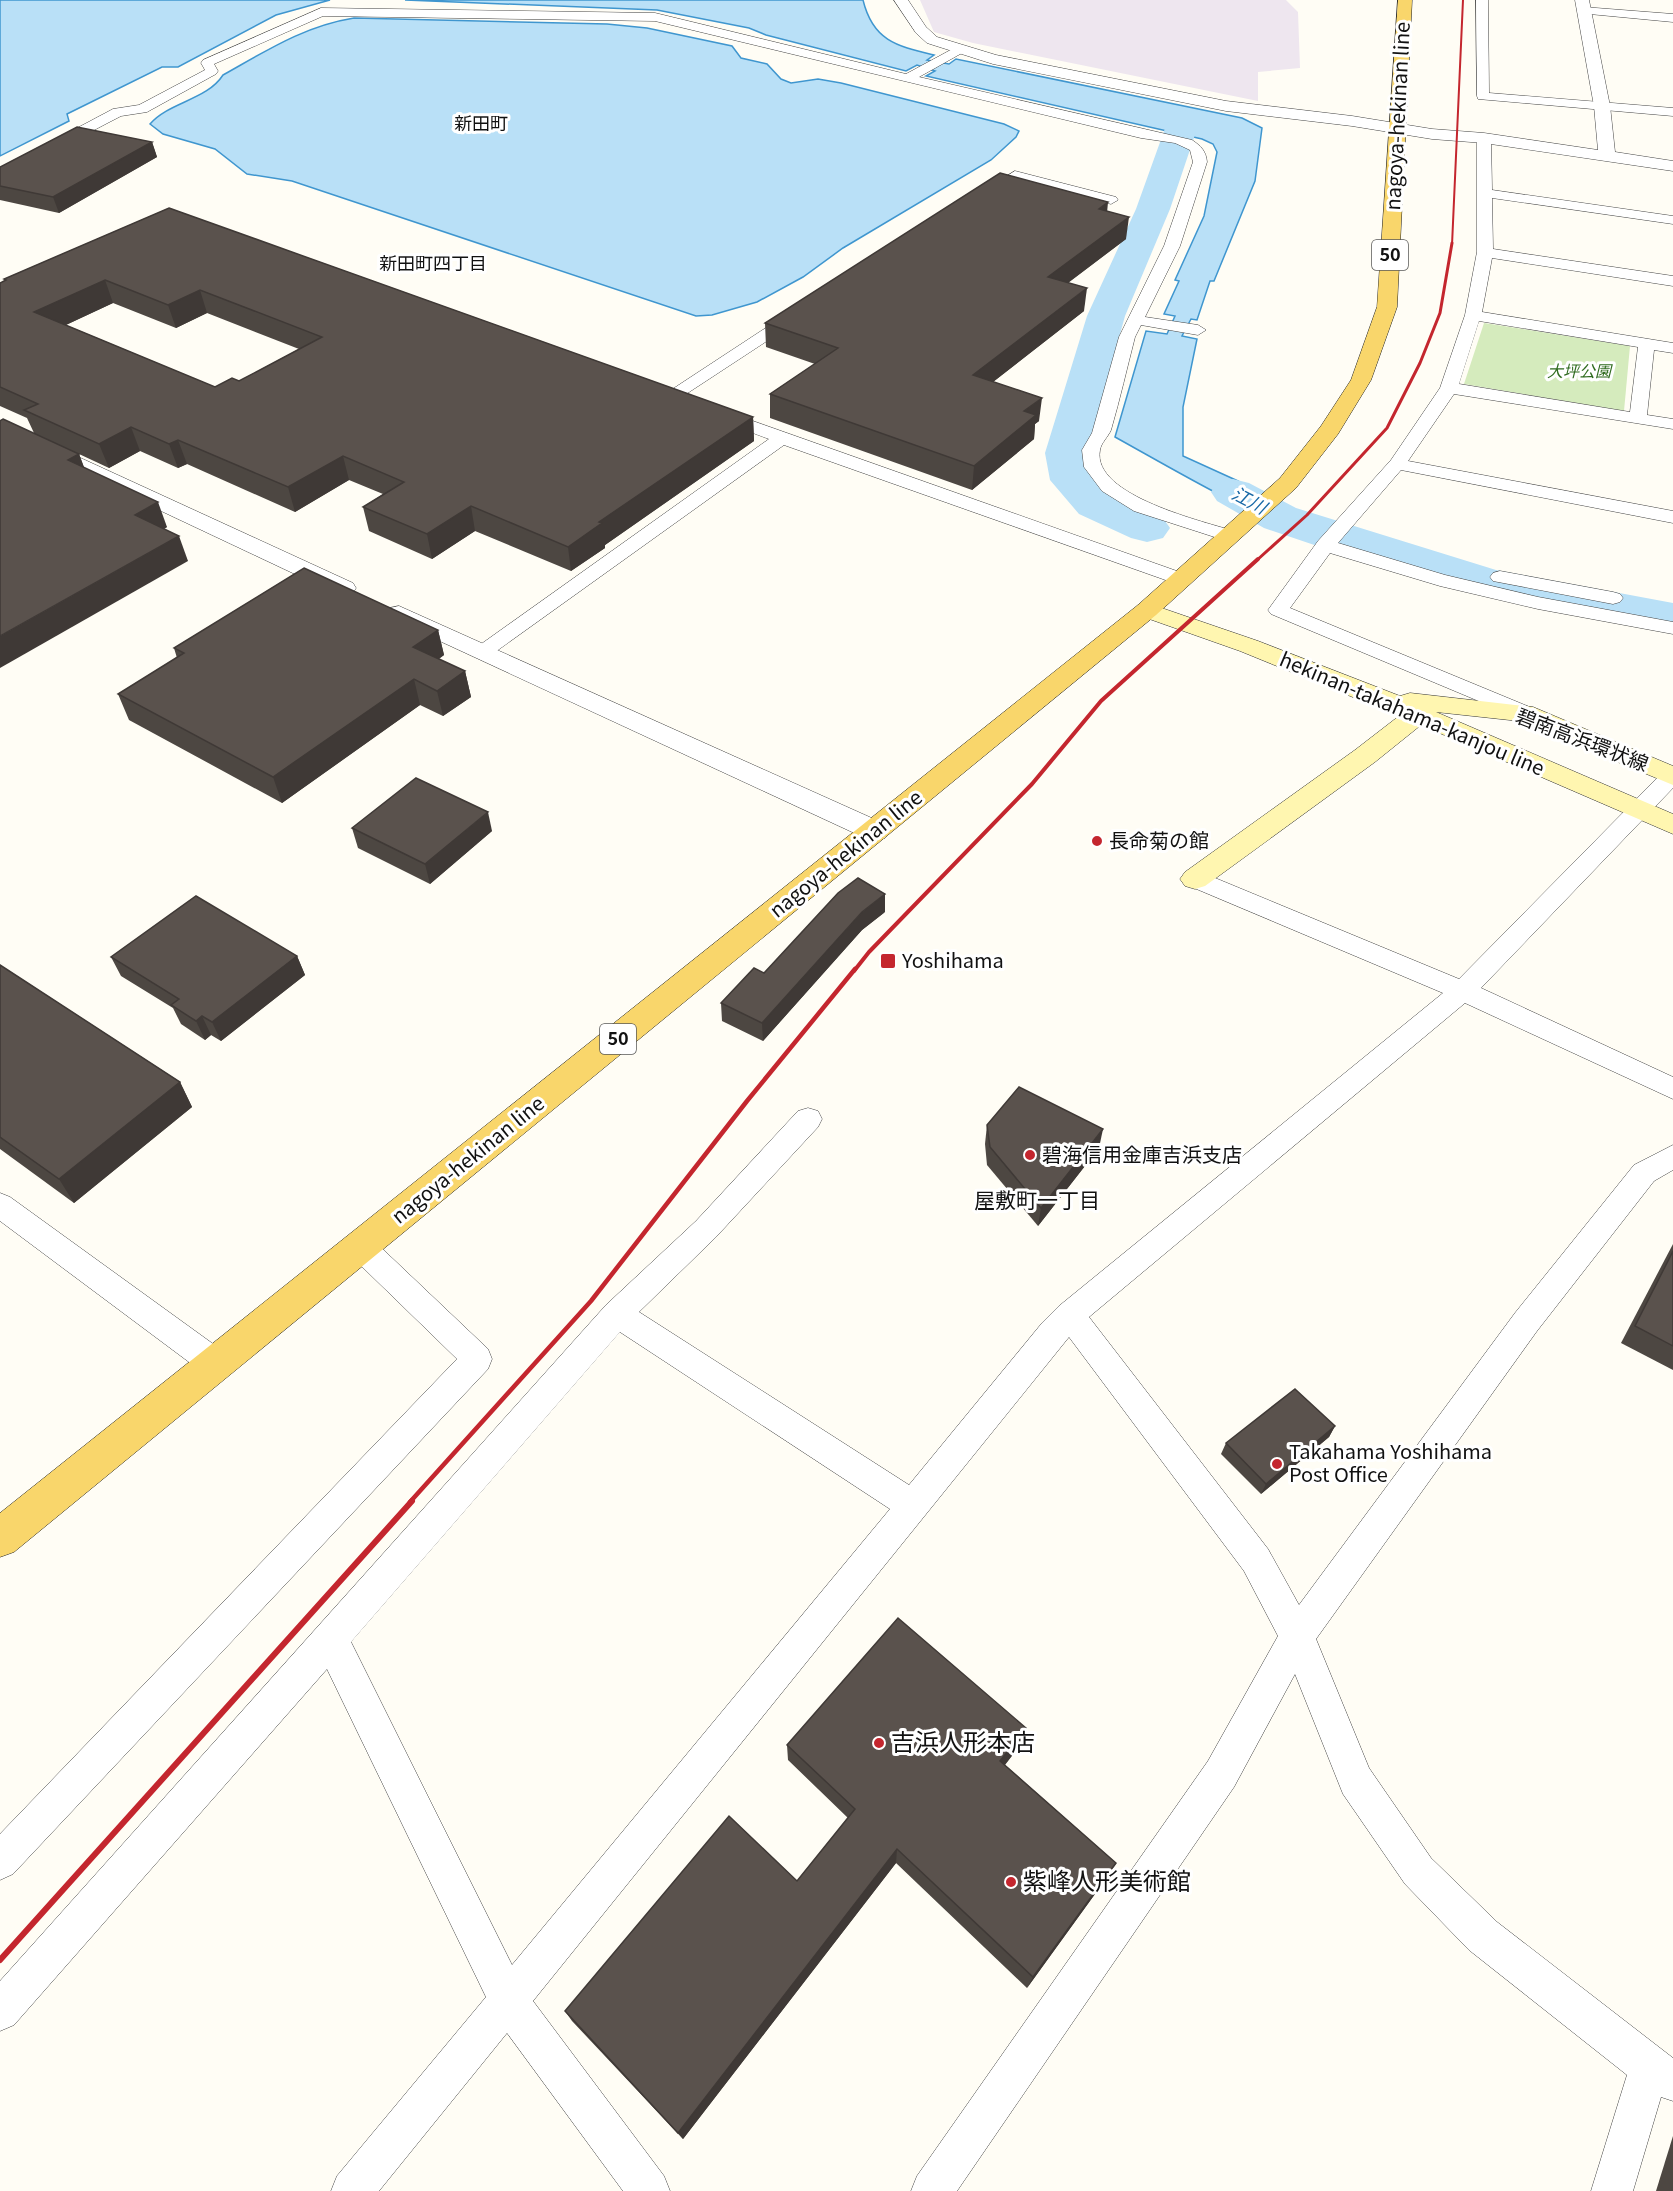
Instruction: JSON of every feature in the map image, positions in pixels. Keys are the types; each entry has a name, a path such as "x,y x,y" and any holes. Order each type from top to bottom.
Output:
{"main road":[{"name":"nagoya-hekinan line","path":"0,1538 1148,610 1288,483 1330,429 1361,380 1387,307 1405,0"},
{"name":"hekinan-takahama-kanjou line","path":"1148,610 1250,646 1382,698 1673,825"},
{"name":"碧南高浜環状線","path":"1382,698 1524,713 1673,776"},
{"path":"1195,879 1365,756 1417,714"}],"street":[{"path":"901,0 921,30 932,40 954,52 1226,106 1432,134 1484,138 1673,166"},
{"path":"1482,0 1483,96 1673,112"},
{"path":"1607,155 1602,106 1583,5 1673,18"},
{"path":"0,175 118,112 142,109 212,71 207,63 321,12 655,17 911,76 1141,134 1188,143 1197,147 1201,154 1200,162 1172,246 1138,320 1127,337 1101,433 1091,450 1094,467 1109,487 1141,507 1230,535"},
{"path":"911,76 954,52"},
{"path":"1484,138 1485,252 1473,315 1449,388 1397,464 1332,537 1278,610 1524,713"},
{"path":"1031,179 1047,168"},
{"path":"966,207 1015,175 1111,200"},
{"path":"1485,193 1673,220"},
{"path":"1485,252 1673,281"},
{"path":"808,308 665,394 782,438 1181,579"},
{"path":"1473,315 1673,348"},
{"path":"1138,320 1198,330"},
{"path":"1638,417 1647,344"},
{"path":"1449,388 1673,424"},
{"path":"0,427 372,601 875,831"},
{"path":"484,651 782,438"},
{"path":"1397,464 1673,517"},
{"path":"1332,537 1366,538 1490,576 1572,589 1673,610"},
{"path":"1332,537 1440,580 1538,603 1673,627"},
{"path":"352,2191 1053,1332 1463,991 1636,810 1673,776"},
{"path":"1195,879 1463,991 1673,1089"},
{"path":"0,2012 617,1314 706,1229 808,1119"},
{"path":"932,2191 1221,1774 1297,1636 1526,1322 1644,1173 1673,1156"},
{"path":"0,1205 216,1364"},
{"path":"0,1861 477,1359 361,1247"},
{"path":"617,1314 913,1506"},
{"path":"1070,1316 1256,1560 1297,1636 1356,1781 1418,1871 1483,1936 1661,2074 1612,2191"},
{"path":"331,1640 489,1959 507,2001 649,2191"}],"shaded area":[{"path":"920,0 1286,0 1298,12 1300,68 1258,72 1258,101 973,43 934,32"}],"green space":[{"name":"大坪公園","path":"1484,323 1630,346 1624,411 1464,384"}],"water":[{"path":"0,0 330,0 276,15 178,67 162,67 67,114 69,121 0,156"},
{"path":"405,0 863,0 867,14 880,33 888,40 934,55 927,60 949,64 956,59 1242,118 1262,128 1255,181 1214,281 1210,281 1197,320 1191,319 1182,336 1197,339 1183,407 1183,456 1238,481 1285,511 1317,526 1307,535 1282,525 1115,437 1146,331 1167,334 1175,316 1164,314 1179,281 1175,280 1204,216 1217,152 1213,144 1202,139 926,76 935,71 917,65 906,71 766,35 749,28 657,10"},
{"path":"354,18 607,24 647,28 732,46 741,58 767,64 781,79 791,83 818,79 841,83 1004,124 1019,131 1016,137 991,160 843,248 803,277 757,302 712,315 696,316 292,181 247,174 215,149 163,134 150,124 167,111 208,90 223,75 270,49 318,27"}],"building":[{"path":"77,127 152,142 53,197 0,186 0,167"},
{"path":"1000,173 1108,202 1099,209 1129,217 1048,277 1087,288 973,375 1042,398 1024,411 1036,415 974,466 770,394 838,348 765,323"},
{"path":"169,208 753,417 599,522 602,523 568,547 471,506 427,534 363,507 404,482 343,456 288,487 178,440 169,444 131,427 99,444 24,410 38,404 0,387 0,283 6,280 4,279","holes":["105,280 168,305 200,290 322,337 239,381 232,378 215,387 34,312"]},
{"path":"3,419 79,454 68,460 158,502 135,515 179,536 0,636 0,421"},
{"path":"304,568 438,630 413,647 465,671 437,691 414,679 273,777 118,694 184,653 174,648"},
{"path":"416,778 488,812 425,864 352,828"},
{"path":"858,878 885,894 862,912 762,1023 721,1003 754,968 764,973 838,893"},
{"path":"196,896 297,956 212,1022 202,1016 196,1021 171,1005 179,999 111,957"},
{"path":"0,965 180,1082 59,1179 0,1137"},
{"path":"1019,1087 1103,1129 1041,1208 990,1147 987,1125"},
{"path":"1673,1251 1673,1346 1635,1326"},
{"path":"1295,1389 1335,1426 1266,1484 1226,1443"},
{"path":"898,1618 1026,1728 1000,1761 1116,1863 1033,1977 897,1849 678,2133 565,2011 729,1816 797,1881 855,1809 787,1745"}],"waterway":[{"path":"1147,528 1095,505 1072,480 1066,453 1106,316 1153,209 1184,120"},
{"name":"江川","path":"1233,492 1280,518 1351,542 1489,583 1673,618"}],"railway":[{"path":"1452,245 1463,0"},
{"path":"1256,561 1307,515 1387,428 1420,363 1440,313 1452,243"},
{"path":"854,971 869,952 1032,784 1101,701 1258,559"},
{"path":"410,1502 591,1301 747,1101 855,969"},
{"path":"0,1960 412,1501"}],"place":[{"name":"長命菊の館","path":"1097,841"},
{"name":"Yoshihama","path":"888,961"},
{"name":"碧海信用金庫吉浜支店","path":"1030,1155"},
{"name":"Takahama Yoshihama Post Office","path":"1277,1464"},
{"name":"吉浜人形本店","path":"879,1743"},
{"name":"紫峰人形美術館","path":"1011,1882"}],"district":[{"name":"新田町","path":"481,124"},
{"name":"新田町四丁目","path":"433,264"},
{"name":"屋敷町一丁目","path":"1037,1201"}]}
